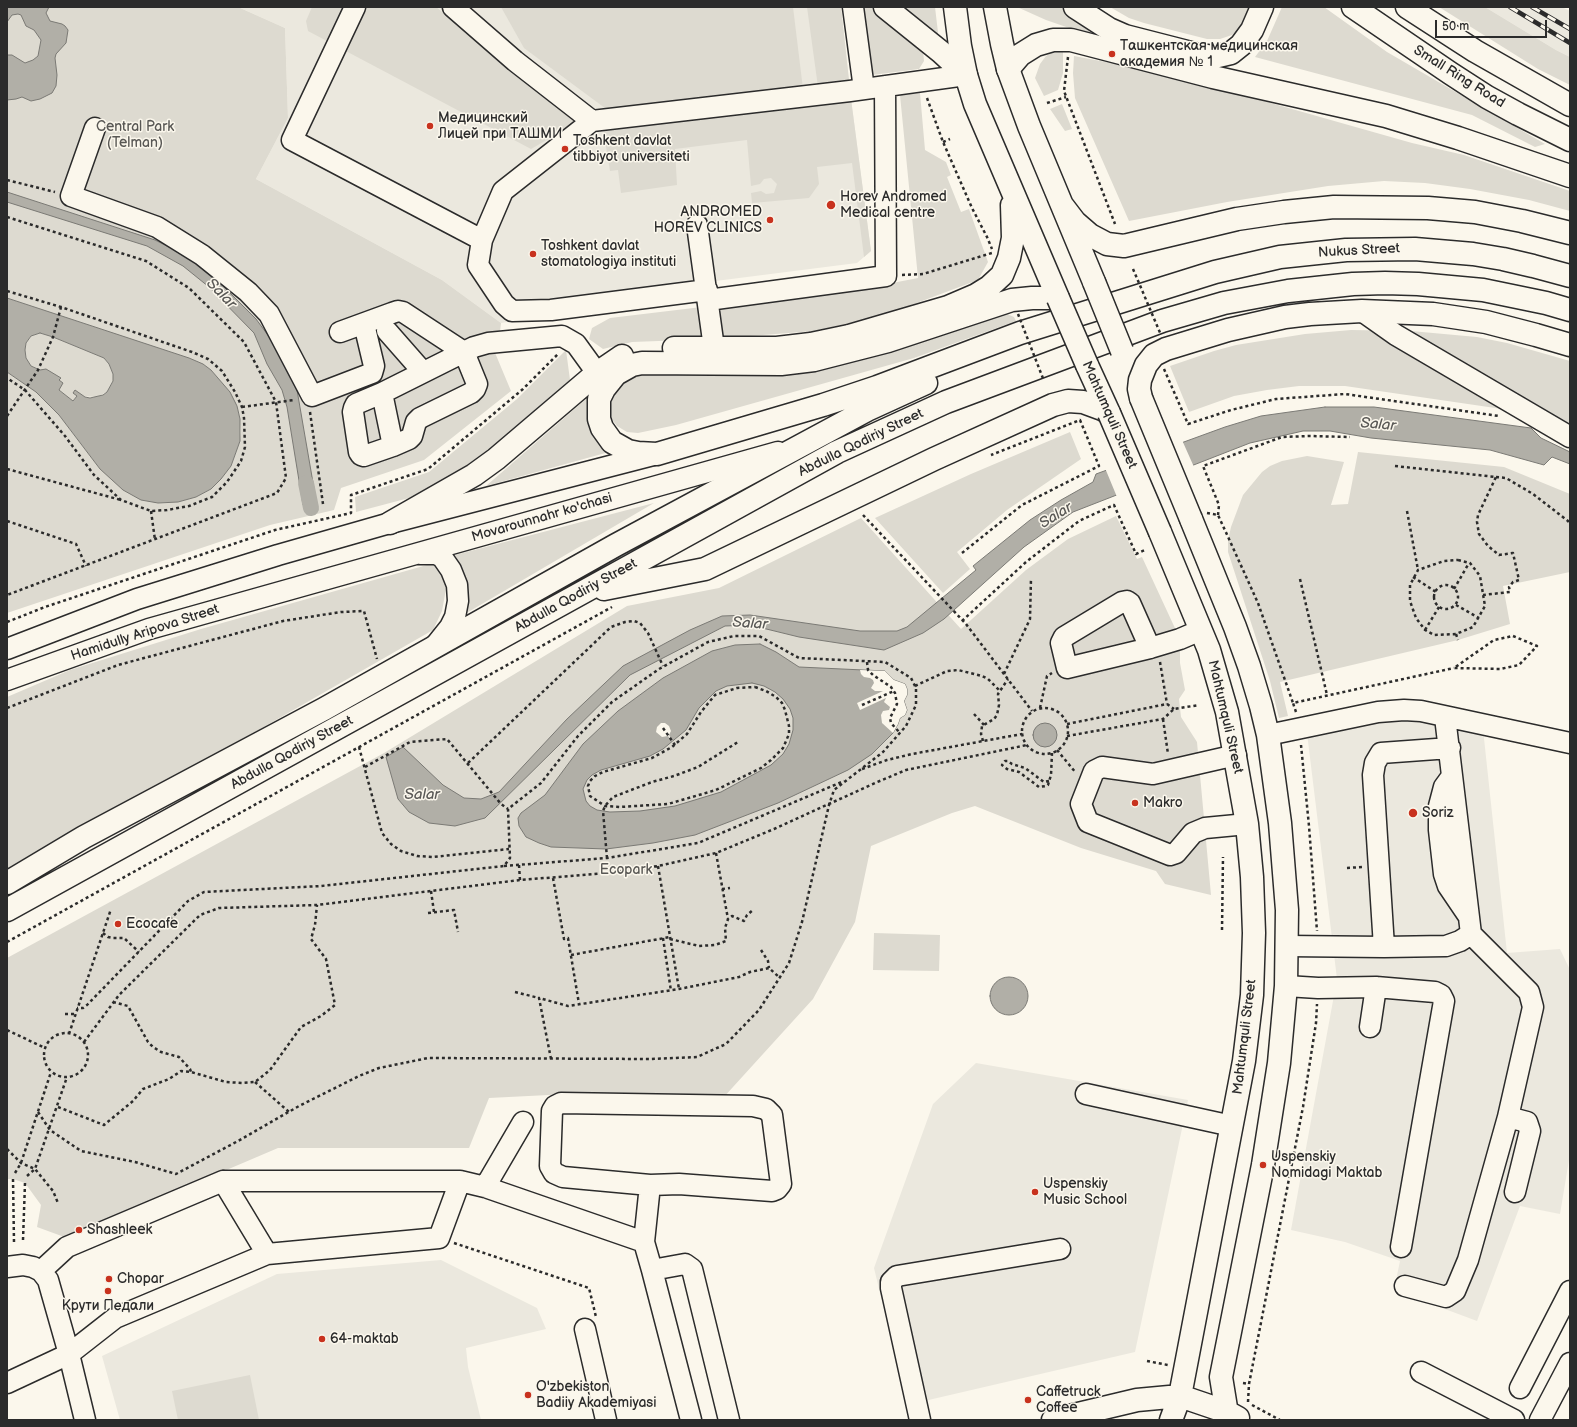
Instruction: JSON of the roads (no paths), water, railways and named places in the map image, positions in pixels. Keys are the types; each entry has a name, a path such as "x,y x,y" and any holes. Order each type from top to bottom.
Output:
{"main road":[{"path":"885,7 941,52 966,75"},
{"name":"Mahtumquli Street","path":"955,7 960,46 966,75 984,128 1109,413 1209,650 1223,696 1236,755 1247,824 1254,905 1253,974 1247,1039 1232,1126 1180,1396 1171,1420"},
{"path":"995,7 1008,69 1026,120 1141,398 1199,516 1249,666 1268,735 1283,857 1287,946 1286,986 1279,1063 1263,1165 1221,1377 1236,1414"},
{"path":"1075,7 1098,23 1121,34 1214,57 1231,53 1241,45 1252,30 1262,7"},
{"name":"Small Ring Road","path":"1353,7 1450,73 1487,96 1518,114 1570,140"},
{"path":"1407,7 1476,51 1570,105"},
{"path":"1008,69 1020,55 1036,46 1053,40 1071,40 1213,78 1386,116 1458,138 1570,176"},
{"path":"390,523 474,475 496,459 596,373 620,357 639,350 660,348 794,347 830,341 948,307 983,292 1002,275 1009,258 1013,238 1013,223 1009,186"},
{"path":"1062,205 1075,222 1090,235 1107,244 1124,246 1237,219 1334,207 1428,208 1475,212 1522,221 1570,233"},
{"name":"Nukus Street","path":"1151,292 1214,272 1260,261 1280,257 1346,250 1414,249 1451,252 1518,262 1570,276"},
{"name":"Abdulla Qodiriy Street","path":"7,910 837,452 946,402 1161,328 1224,303 1288,290 1320,286 1385,283 1418,284 1484,290 1546,303 1570,310"},
{"path":"1058,298 1012,300 888,341 814,360 781,364 642,363 632,365 616,374 604,389 599,399 599,419 606,436 620,447 638,453 657,454 823,405 877,387 1020,333 1151,292"},
{"name":"Abdulla Qodiriy Street","path":"7,883 84,837 324,709 386,666 434,647 530,592 867,410 937,378 1151,292"},
{"path":"1141,398 1139,389 1140,380 1146,365 1154,356 1166,349 1228,330 1285,317 1362,311 1411,313 1459,318 1511,328 1570,345"},
{"path":"564,603 612,586 705,569 934,459 1053,405 1068,401 1083,402 1096,406 1109,413"},
{"path":"1053,1420 1137,1400 1180,1396 1236,1414"}],"street":[{"path":"355,7 292,140 482,240"},
{"path":"453,7 515,61 592,121"},
{"path":"853,7 864,89"},
{"path":"885,86 886,276 551,310 512,311 507,307 478,265 482,240 503,191 592,121 864,89 920,80 966,75"},
{"path":"95,128 71,196 157,228 202,255 248,292 269,314 312,396 372,373 374,366 364,324"},
{"path":"698,225 714,348"},
{"path":"551,310 552,315 567,339 596,373"},
{"path":"340,332 398,311 403,312 464,352 477,384 475,389 420,418 416,422 412,436 409,439 364,456 359,452 353,412 356,404 382,392 464,352 474,347 488,342 567,339"},
{"path":"1362,311 1396,335 1570,437"},
{"path":"387,331 423,372"},
{"path":"382,392 393,446"},
{"name":"Movarounnahr ko'chasi","path":"285,590 798,446"},
{"path":"7,649 137,599 278,554 390,523 657,454"},
{"path":"416,554 436,554 442,557 451,570 457,585 458,601 455,617 450,627 434,647"},
{"name":"Hamidully Aripova Street","path":"7,680 149,629 285,590"},
{"path":"1154,646 1130,603 1127,601 1122,602 1064,637 1061,643 1066,668 1154,646 1180,639 1201,630"},
{"path":"1268,735 1378,712 1410,711 1570,743"},
{"path":"1405,1286 1446,1296 1455,1291 1468,1260 1508,1117 1534,1007 1529,992 1469,925 1450,748 1445,717"},
{"path":"1384,947 1373,775 1375,762 1381,753 1450,748"},
{"path":"1236,755 1149,774 1102,767 1094,771 1081,804 1088,822 1170,855 1176,853 1193,833 1205,828 1247,824"},
{"path":"1287,946 1446,946 1460,941 1469,925"},
{"path":"1286,986 1318,988 1376,987 1435,992 1441,995 1444,1001 1401,1247"},
{"path":"1370,1027 1376,987"},
{"path":"1086,1094 1232,1126"},
{"path":"561,1103 753,1106 766,1109 772,1115 781,1184 777,1189 772,1191 679,1184 650,1185 563,1177 554,1173 550,1166 552,1111 555,1106 561,1103"},
{"path":"1508,1117 1527,1122 1530,1131 1515,1192"},
{"path":"485,1187 523,1122"},
{"path":"24,1267 67,1247 223,1181 460,1181 485,1187 644,1242"},
{"path":"223,1181 267,1254"},
{"path":"7,1383 69,1354 115,1318 267,1254 439,1238 460,1181"},
{"path":"650,1185 644,1242 691,1420"},
{"path":"920,1420 892,1295 891,1282 897,1276 1060,1249"},
{"path":"652,1270 685,1264 692,1269 729,1420"},
{"path":"24,1267 50,1285 85,1420"},
{"path":"1520,1388 1570,1291"},
{"path":"591,1324 606,1420"},
{"path":"1540,1420 1570,1363"},
{"path":"1421,1372 1514,1420"}],"water":[{"path":"7,7 49,7 46,13 50,21 62,24 68,30 66,43 56,54 55,58 57,75 56,86 52,93 40,99 31,101 22,97 7,100 7,55 12,55 25,63 33,60 38,56 41,40 34,30 26,26 21,15 12,15 7,22"},
{"name":"Salar","path":"7,192 155,240 189,257 215,278 256,319 270,338 297,390 316,500 303,505 287,407 282,390 267,364 254,333 209,287 183,266 147,246 7,202"},
{"path":"7,298 189,358 203,364 211,370 230,392 237,406 240,419 240,441 231,466 211,489 196,497 178,502 158,503 141,500 123,490 100,469 59,415 36,392 7,372","holes":["40,333 104,358 109,364 113,374 113,381 107,392 103,395 90,398 85,397 75,390 73,393 77,396 73,401 59,390 63,383 59,380 61,378 46,369 40,370 31,366 26,358 25,350 26,343 31,336"]},
{"name":"Salar","path":"1325,407 1374,407 1531,428 1541,438 1570,452 1570,464 1552,457 1544,465 1490,450 1371,438 1330,431 1303,431 1250,443 1073,512 1024,547 944,619 923,633 884,650 799,637 750,625 725,626 630,675 485,818 455,826 429,823 409,812 398,799 386,757 403,747 443,785 464,798 481,799 499,792 567,719 623,666 690,630 722,616 750,615 860,631 897,631 907,627 976,570 973,566 1030,520 1093,482 1096,474 1225,427 1261,416"},
{"path":"760,644 776,652 799,667 885,671 894,680 905,684 907,695 904,701 907,710 905,715 900,718 893,733 872,754 848,770 778,803 695,835 653,843 606,849 551,847 526,837 519,826 518,818 521,813 545,795 583,744 618,711 663,678 712,651 735,645","holes":["752,683 764,686 775,692 783,699 790,709 793,718 793,730 789,744 783,754 771,765 721,792 675,806 640,811 610,812 597,810 590,806 586,801 583,789 587,780 592,775 601,770 650,756 663,749 686,730 699,708 716,691 727,686"]},
{"path":"1045,723 1054,726 1057,735 1054,744 1045,747 1036,744 1033,735 1036,726"},
{"path":"1005,977 1013,977 1023,982 1027,989 1027,1003 1023,1010 1013,1015 1005,1015 995,1010 993,1007 990,1000 990,992 995,982 998,980"}],"waterway":[{"name":"Salar","path":"306,483 311,508"}],"railway":[{"path":"1510,7 1570,43"},
{"path":"1532,7 1570,29"}],"place":[{"name":"Ташкентская медицинская академия № 1","path":"1112,54"},
{"name":"Медицинский Лицей при ТАШМИ","path":"430,126"},
{"name":"Toshkent davlat tibbiyot universiteti","path":"565,149"},
{"name":"Horev Andromed Medical centre","path":"831,205"},
{"name":"ANDROMED HOREV CLINICS","path":"770,220"},
{"name":"Toshkent davlat stomatologiya instituti","path":"533,254"},
{"name":"Makro","path":"1135,803"},
{"name":"Soriz","path":"1413,813"},
{"name":"Ecocafe","path":"118,924"},
{"name":"Uspenskiy Nomidagi Maktab","path":"1263,1165"},
{"name":"Uspenskiy Music School","path":"1035,1192"},
{"name":"Shashleek","path":"79,1230"},
{"name":"Chopar","path":"109,1279"},
{"name":"Крути Педали","path":"108,1291"},
{"name":"64-maktab","path":"322,1339"},
{"name":"O'zbekiston Badiiy Akademiyasi","path":"528,1395"},
{"name":"Caffetruck Coffee","path":"1028,1400"}],"park label":[{"name":"Central Park (Telman)","path":"135,136"},
{"name":"Ecopark","path":"626,870"}]}
